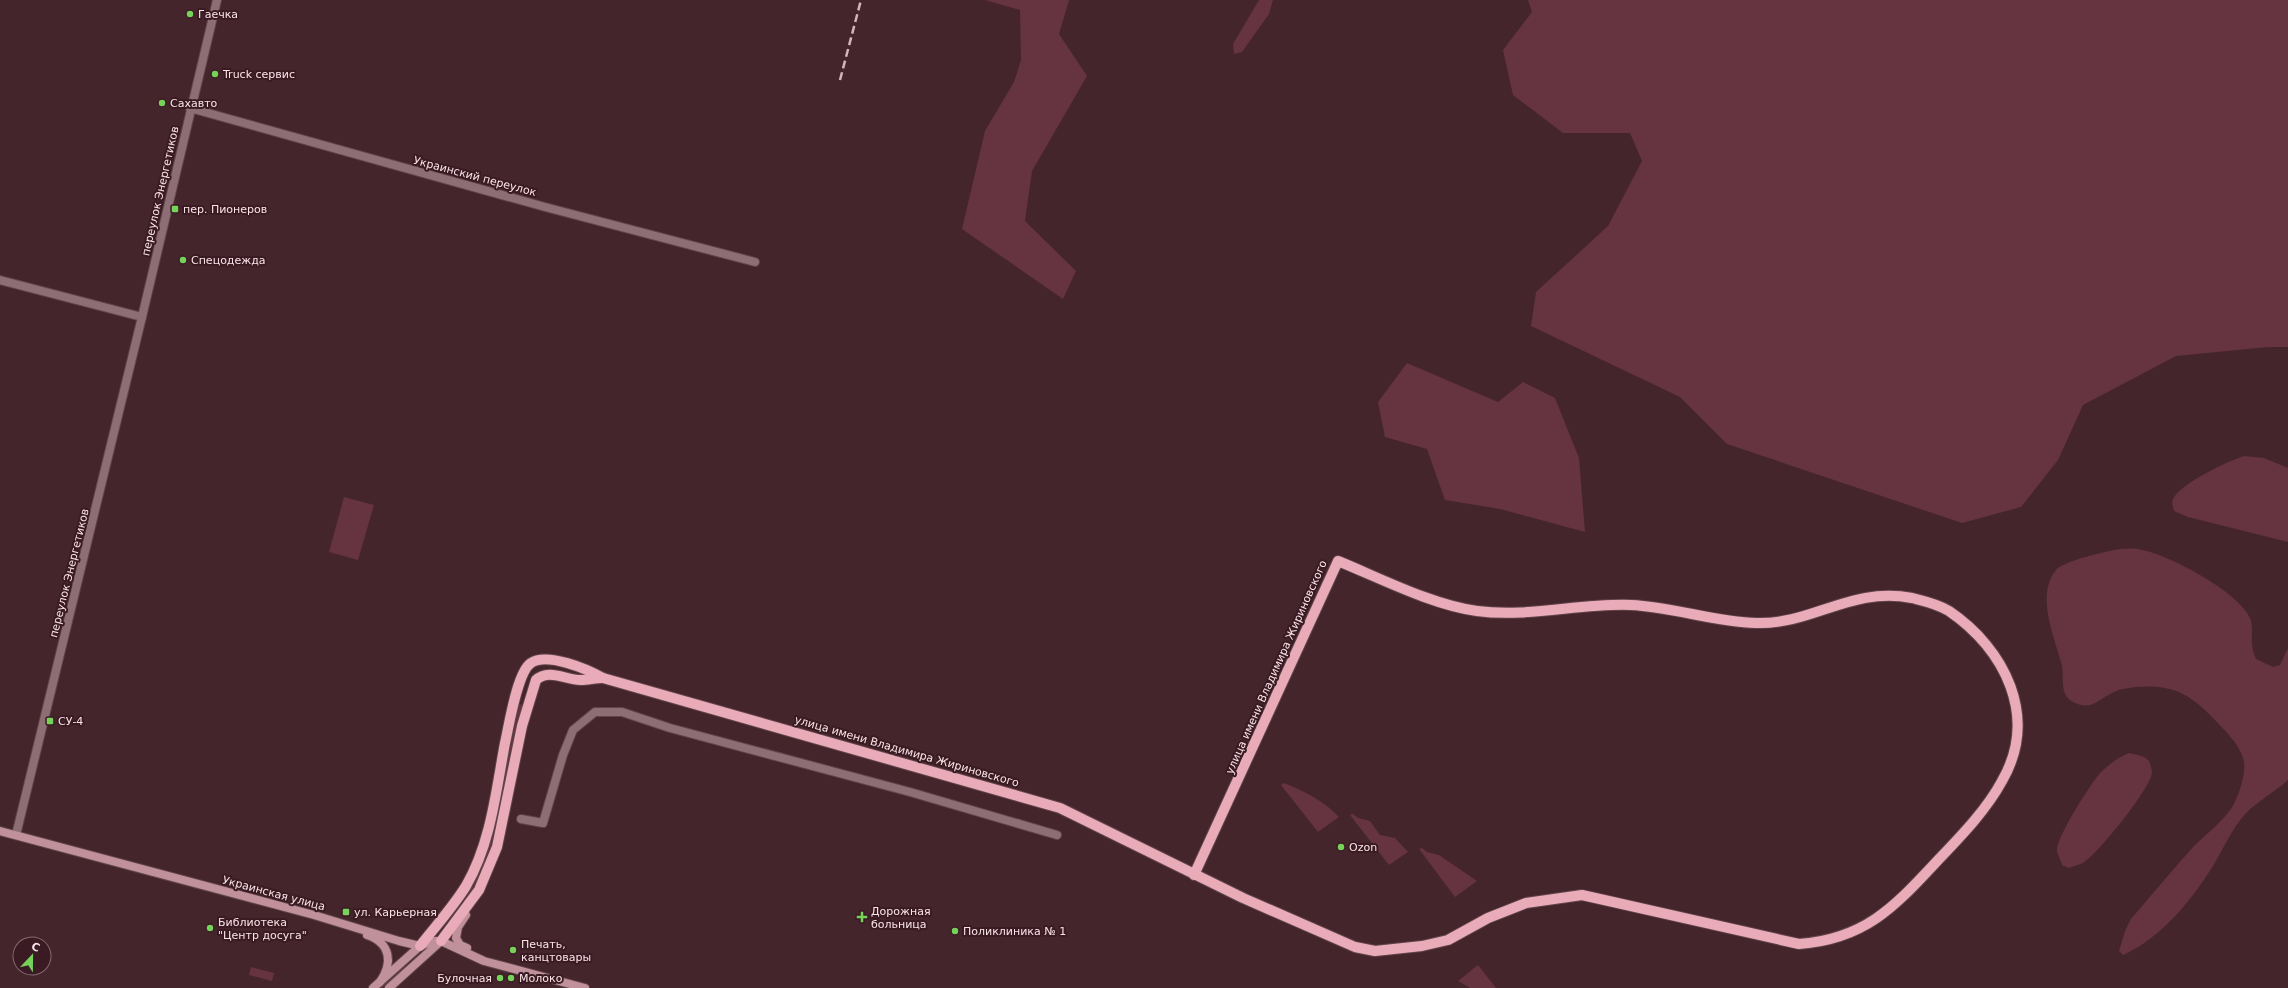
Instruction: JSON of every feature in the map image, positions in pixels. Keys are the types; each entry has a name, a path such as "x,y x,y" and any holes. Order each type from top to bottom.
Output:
{"main road":[{"name":"улица имени Владимира Жириновского","path":"420,946 466,886 484,845 510,722 524,670 530,663 539,659 583,667 602,678 1060,808 1194,875 1309,929 1355,947 1375,951 1401,949 1448,940 1488,918 1526,903 1582,895 1799,944 1829,940 1864,926 1896,905 1956,841 1995,793 2012,760 2016,742 2015,699 2006,674 1993,651 1972,629 1946,609 1923,600 1898,596 1871,596 1844,602 1805,615 1760,623 1722,621 1683,612 1631,605 1505,613 1478,611 1450,606 1338,560 1194,875"},
{"name":"улица имени Владимира Жириновского","path":"441,941 479,890 498,847 522,726 533,685 541,676 547,674 580,680 602,678"},
{"name":"Украинская улица","path":"0,831 314,915 420,946"},
{"path":"479,890 472,906 458,928 456,938 460,945 504,966"},
{"path":"314,915 373,937 383,945 386,950 388,963 386,974 380,982"},
{"path":"373,988 420,946 435,941 441,941 484,961 585,988"},
{"path":"389,988 441,941"}],"street":[{"name":"переулок Энергетиков","path":"16,835 142,317 190,108 217,0"},
{"name":"Украинский переулок","path":"190,108 545,207 755,262"},
{"path":"0,280 142,317"},
{"path":"521,819 543,823 563,755 573,730 595,712 622,712 670,728 910,792 1057,835"}],"shaded area":[{"path":"985,0 1069,0 1059,34 1087,76 1032,171 1025,221 1076,271 1063,299 962,229 985,131 1014,82 1021,60 1020,10"},
{"path":"1259,0 1273,0 1269,14 1242,52 1234,54 1233,44"},
{"path":"1528,0 2288,0 2288,347 2268,347 2176,356 2083,405 2058,460 2021,507 1962,523 1727,444 1680,397 1531,326 1536,292 1608,226 1642,161 1630,133 1563,133 1513,95 1503,50 1532,12"},
{"path":"1407,363 1498,402 1523,382 1555,398 1579,458 1585,532 1500,509 1445,500 1427,449 1385,437 1378,402"},
{"path":"2244,456 2264,458 2288,468 2288,542 2188,517 2174,511 2172,503 2173,499 2185,486 2206,473"},
{"path":"344,497 374,505 358,560 329,552"},
{"path":"2120,549 2138,549 2150,552 2183,565 2217,585 2231,596 2243,607 2250,618 2252,627 2252,647 2256,659 2273,667 2280,665 2288,648 2288,780 2258,803 2241,819 2233,830 2213,866 2195,892 2174,917 2150,939 2123,955 2119,951 2125,931 2131,919 2194,846 2218,824 2231,809 2241,786 2244,773 2244,762 2240,750 2228,733 2205,710 2179,692 2159,687 2135,687 2116,691 2093,704 2088,705 2077,704 2067,697 2064,689 2062,666 2048,617 2047,592 2050,580 2056,570 2067,563 2096,554"},
{"path":"519,704 523,705 496,833 478,881 465,902 462,900 489,846"},
{"path":"2129,753 2145,758 2150,763 2152,773 2142,793 2111,835 2090,857 2083,863 2069,868 2062,865 2057,852 2058,843 2075,810 2101,772 2118,759"},
{"path":"1284,783 1313,797 1327,806 1339,817 1318,832 1281,785"},
{"path":"1353,814 1358,818 1370,821 1380,835 1395,838 1408,852 1389,865 1350,815"},
{"path":"1422,848 1427,852 1439,855 1477,881 1455,897 1419,849"},
{"path":"404,965 406,968 382,988 378,988"},
{"path":"1478,965 1496,988 1470,988 1458,981"},
{"path":"251,967 274,973 272,981 249,975"}],"railway":[{"path":"840,80 861,0"}],"place":[{"name":"Гаечка","path":"190,14"},
{"name":"Truck сервис","path":"215,74"},
{"name":"Сахавто","path":"162,103"},
{"name":"пер. Пионеров","path":"175,209"},
{"name":"Спецодежда","path":"183,260"},
{"name":"СУ-4","path":"50,721"},
{"name":"Ozon","path":"1341,847"},
{"name":"ул. Карьерная","path":"346,912"},
{"name":"Дорожная больница","path":"862,917"},
{"name":"Библиотека \"Центр досуга\"","path":"210,928"},
{"name":"Поликлиника № 1","path":"955,931"},
{"name":"Печать, канцтовары","path":"513,950"},
{"name":"Булочная","path":"500,978"},
{"name":"Молоко","path":"511,978"}]}
